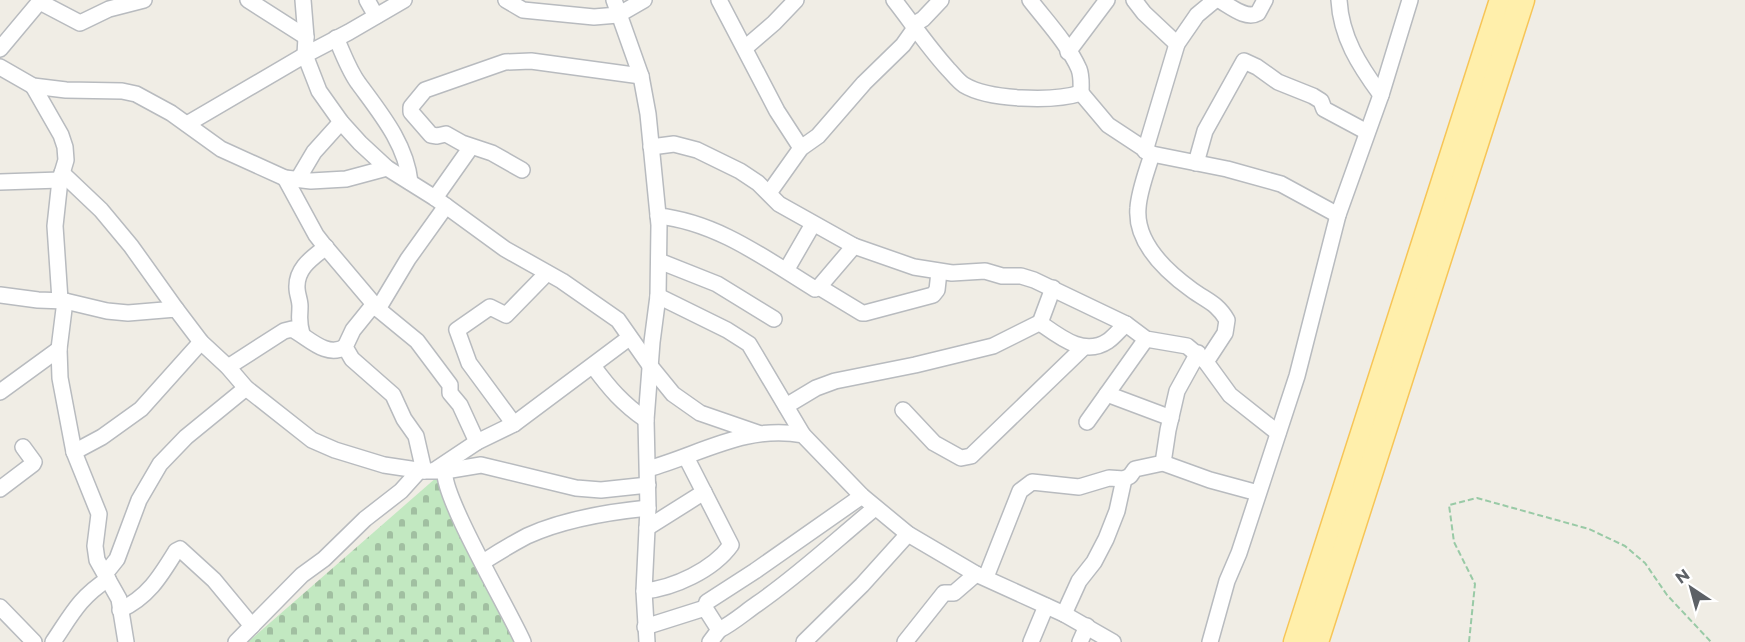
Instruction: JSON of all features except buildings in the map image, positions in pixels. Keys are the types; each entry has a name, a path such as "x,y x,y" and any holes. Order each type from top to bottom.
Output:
{"main road":[{"path":"1296,642 1502,0"},
{"path":"1316,642 1522,0"}],"street":[{"path":"0,49 35,2 80,23 109,9 144,0"},
{"path":"248,0 306,37"},
{"path":"303,0 305,55 318,91 341,122 387,168 440,202 505,249 562,281 618,320 629,338 673,394 700,413 758,433"},
{"path":"367,0 376,16"},
{"path":"187,124 404,0"},
{"path":"506,0 523,10 594,17 618,15 644,0"},
{"path":"614,0 641,76 648,114 658,216 658,296 646,420 648,477 644,591 646,635 705,608"},
{"path":"719,0 777,111 801,148"},
{"path":"745,48 796,0"},
{"path":"894,0 930,49 963,84 979,91 1024,98 1050,99 1081,93"},
{"path":"769,193 801,148 818,136 864,83 903,45 914,27 941,0"},
{"path":"1030,0 1079,71 1081,93 1108,125 1148,153 1281,184 1338,216"},
{"path":"1068,52 1107,0"},
{"path":"1134,0 1144,13 1177,44"},
{"path":"1163,464 1177,391 1202,357 1225,333 1227,320 1214,302 1192,290 1148,247 1140,228 1138,208 1148,153 1177,44 1197,15 1217,0 1251,16 1258,13 1265,0"},
{"path":"1339,0 1339,13 1358,63 1381,95"},
{"path":"1210,642 1227,581 1239,553 1296,376 1338,216 1381,95 1410,0"},
{"path":"336,38 358,83 396,135 408,168 410,182"},
{"path":"522,170 492,153 471,147 446,134 434,136 420,123 410,109 421,92 505,62 531,61 641,76"},
{"path":"1196,163 1205,131 1244,61 1278,82 1321,101 1324,109 1367,132"},
{"path":"0,67 33,86 66,90 128,92 154,103 221,149 292,179 346,179 387,168"},
{"path":"33,86 64,141 66,160 61,177 55,226 63,300 58,349 60,378 74,452 99,514 95,546 97,560 119,599 126,642"},
{"path":"292,179 341,122"},
{"path":"651,147 674,144 686,146 740,171 758,183 779,204 854,246 914,267 939,272 985,271 1002,276 1021,276 1053,288 1126,324 1146,339 1187,346 1202,357 1230,395 1278,433"},
{"path":"228,367 284,331 292,329 328,352 345,347 353,330 376,306 408,259 471,147"},
{"path":"0,182 61,177 101,210 131,246 201,342 228,367 246,388 312,440 335,450 384,465 430,471 481,465 576,488 601,490 648,477 686,457 732,440 758,433 804,435"},
{"path":"292,179 316,235 376,306 417,341 450,385 450,393 460,405 477,442"},
{"path":"658,216 699,224 787,269 815,289 854,246"},
{"path":"787,269 813,224"},
{"path":"302,334 298,320 299,272 326,247"},
{"path":"659,261 717,284 774,319"},
{"path":"819,287 865,313 933,295 937,290 939,272"},
{"path":"514,424 470,363 457,330 490,307 506,315 547,273"},
{"path":"786,406 825,384 993,346 1040,323 1053,288"},
{"path":"0,295 38,300 63,300 107,311 128,313 176,309"},
{"path":"658,296 727,330 749,344 804,435 862,496 908,534 981,575 1064,614 1113,642"},
{"path":"1040,323 1064,340 1084,347 1108,341 1126,324"},
{"path":"236,642 302,575 324,559 365,519 401,490 477,442 514,424 629,338"},
{"path":"1087,422 1146,339"},
{"path":"74,452 102,437 141,409 201,342"},
{"path":"345,347 352,359 393,395 404,419 416,436 430,471 446,484 460,519 523,642"},
{"path":"903,410 934,443 961,458 971,456 1084,347"},
{"path":"0,392 58,349"},
{"path":"593,366 624,405 646,420"},
{"path":"53,642 81,600 107,577 117,559 139,500 160,464 186,436 246,388"},
{"path":"1107,394 1171,417"},
{"path":"0,489 33,464 34,462 23,447"},
{"path":"644,591 685,579 704,568 731,545 686,457"},
{"path":"905,642 944,592 954,593 981,575 1020,491 1032,482 1079,487 1109,478 1124,479 1130,476 1135,469 1163,464 1219,483 1258,493"},
{"path":"1064,614 1078,580 1094,562 1106,539 1117,510 1124,479"},
{"path":"647,528 704,492"},
{"path":"862,496 707,602 705,608 715,636 788,584 819,554 875,508"},
{"path":"483,562 527,536 566,523 625,510 648,508"},
{"path":"804,642 862,585 908,534"},
{"path":"120,610 136,603 147,593 176,551 180,549 214,580 252,626"},
{"path":"1031,642 1046,606"},
{"path":"0,607 34,642"},
{"path":"1080,642 1087,626"}],"path":[{"path":"1469,642 1475,584 1454,542 1449,505 1477,498 1589,529 1625,546 1645,563 1667,595 1711,642"}],"green space":[{"path":"437,477 515,642 248,642"}]}
